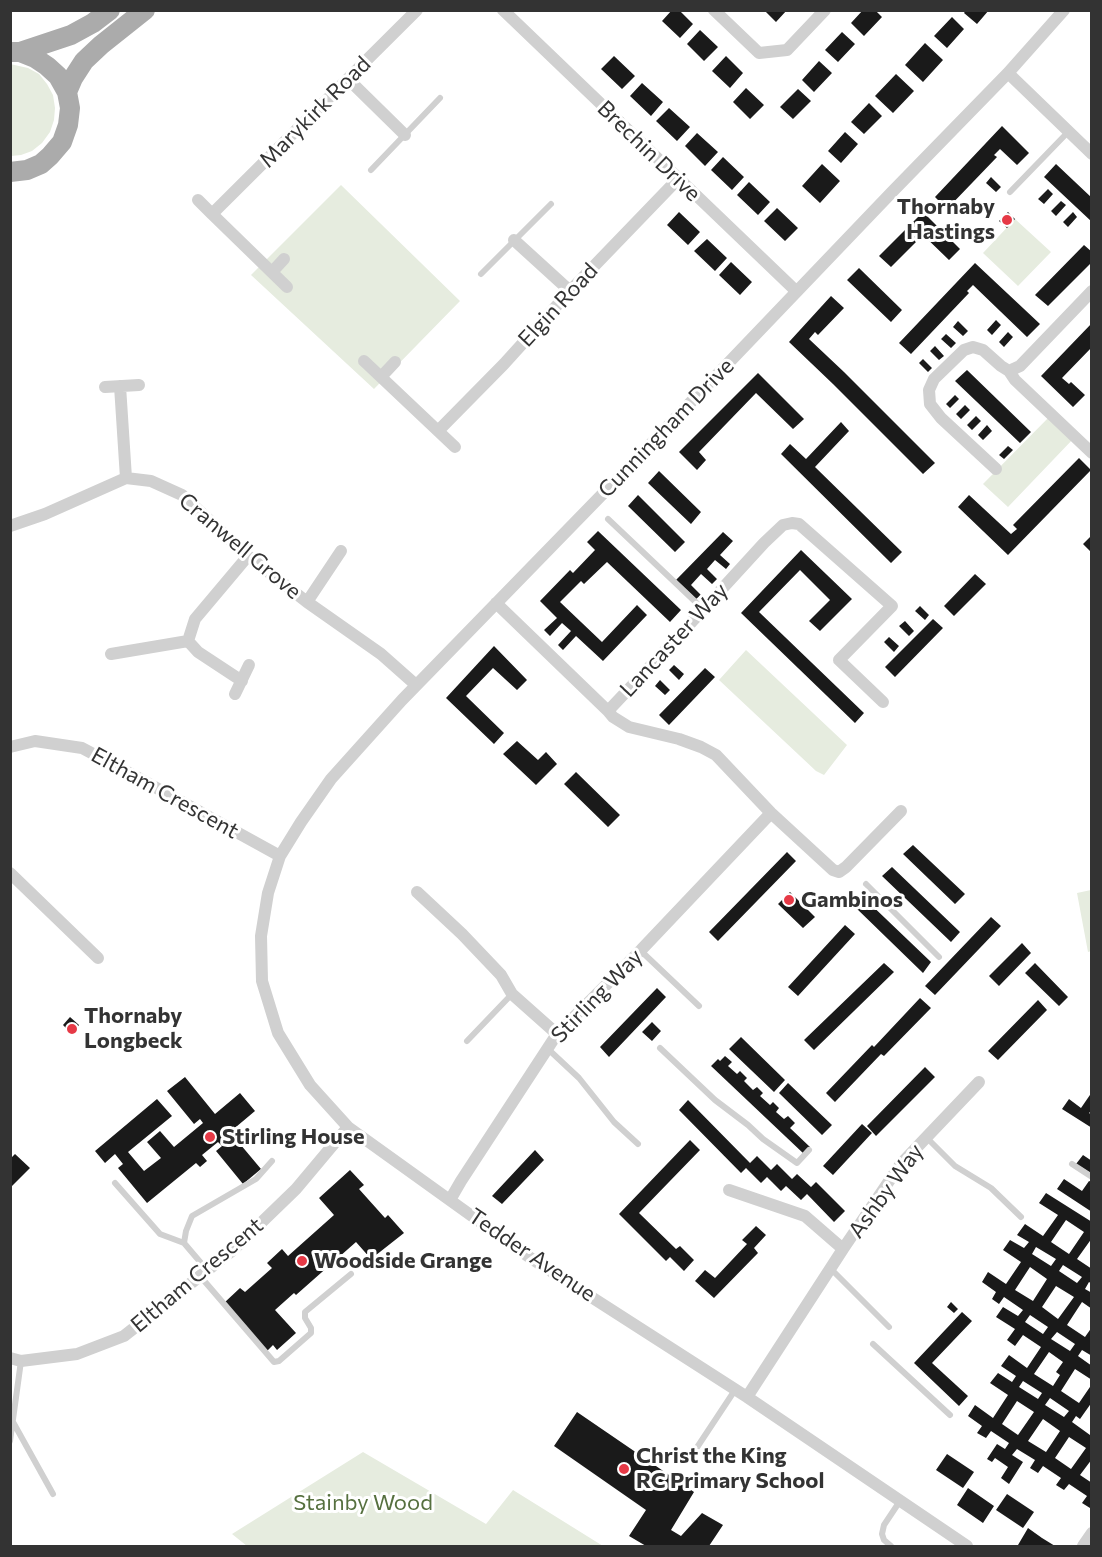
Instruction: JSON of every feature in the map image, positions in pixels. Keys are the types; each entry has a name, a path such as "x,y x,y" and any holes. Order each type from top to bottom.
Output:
{"main road":[{"path":"15,52 71,36 110,10"},
{"path":"67,92 84,61 145,10"},
{"path":"15,52 35,58 58,76 67,92 70,108 62,142 41,164 16,174"}],"street":[{"name":"Marykirk Road","path":"212,213 417,10"},
{"name":"Brechin Drive","path":"503,10 796,291"},
{"path":"714,10 759,53 787,50 825,10"},
{"name":"Cunningham Drive","path":"280,856 331,779 416,686 1008,73 1064,10"},
{"path":"1008,73 1092,154"},
{"path":"348,79 405,135"},
{"name":"Elgin Road","path":"438,431 678,179"},
{"path":"198,200 287,287"},
{"path":"514,240 570,291"},
{"path":"272,272 284,259"},
{"path":"1010,371 1020,366 1092,291"},
{"path":"996,469 941,418 930,404 928,390 934,380 964,350 973,348 983,350 1010,371 1015,380 1092,453"},
{"path":"364,361 455,447"},
{"path":"381,377 395,362"},
{"path":"105,387 139,384"},
{"path":"10,526 45,514 126,478 120,386"},
{"name":"Cranwell Grove","path":"126,478 151,481 182,495 248,555 307,602 381,654 416,686"},
{"name":"Lancaster Way","path":"883,702 838,660 892,606 800,524 792,523 783,525 764,543 608,711 629,727 690,743 716,755 771,813 832,870 839,872 846,867 901,811"},
{"path":"307,602 342,551"},
{"path":"188,641 195,619 248,555"},
{"path":"496,603 608,711"},
{"path":"111,654 188,641"},
{"path":"188,641 198,652 242,681"},
{"path":"235,694 249,665"},
{"name":"Eltham Crescent","path":"10,747 35,741 82,748 280,856"},
{"name":"Stirling Way","path":"450,1200 460,1181 557,1034 641,950 771,813"},
{"name":"Tedder Avenue","path":"280,856 268,893 261,936 262,981 278,1033 310,1085 348,1127 529,1257 735,1389 967,1546"},
{"path":"10,873 98,958"},
{"path":"417,892 501,975 512,994 557,1034"},
{"name":"Ashby Way","path":"747,1397 900,1165 979,1082"},
{"name":"Eltham Crescent","path":"16,1359 78,1354 124,1336 233,1250 296,1189 348,1127"},
{"path":"729,1190 806,1216 843,1249"},
{"path":"1083,1546 1092,1533"}],"lane":[{"path":"370,170 440,99"},
{"path":"1010,192 1069,131"},
{"path":"481,273 551,204"},
{"path":"608,519 704,610"},
{"path":"866,884 939,957"},
{"path":"641,950 699,1006"},
{"path":"467,1041 512,994"},
{"path":"547,1048 579,1078 614,1122 638,1144"},
{"path":"660,1048 715,1100 797,1163 809,1150"},
{"path":"926,1137 955,1166 991,1188 1021,1217"},
{"path":"184,1243 192,1216 256,1179 272,1161"},
{"path":"1072,1164 1092,1177"},
{"path":"115,1183 160,1234 184,1243 204,1273 274,1362 279,1361 310,1333 311,1328 305,1318 305,1312 351,1274"},
{"path":"831,1269 889,1327"},
{"path":"873,1344 950,1415"},
{"path":"10,1441 16,1393 16,1359"},
{"path":"690,1458 735,1389"},
{"path":"10,1400 16,1393"},
{"path":"13,1422 53,1494"},
{"path":"891,1546 884,1540 882,1534 884,1525 900,1501"}],"green space":[{"path":"10,64 28,68 39,74 53,95 55,108 50,132 42,143 32,151 11,156"},
{"path":"341,185 460,301 374,389 251,275"},
{"path":"1015,219 1051,252 1018,286 983,253"},
{"path":"1051,415 1075,437 1008,507 983,484"},
{"path":"746,650 847,745 824,775 816,771 719,680"},
{"path":"1091,890 1091,951 1088,952 1077,893"},
{"name":"Stainby Wood","path":"363,1452 486,1524 513,1490 603,1546 247,1546 232,1534"}],"building":[{"path":"672,10 679,10 693,24 680,38 662,21"},
{"path":"764,10 787,10 776,22"},
{"path":"863,10 875,10 882,17 864,36 851,23"},
{"path":"966,10 989,10 977,24 964,13"},
{"path":"952,17 964,29 947,48 934,36"},
{"path":"700,30 718,47 704,61 687,44"},
{"path":"842,32 855,44 838,62 825,50"},
{"path":"925,43 943,60 923,82 905,65"},
{"path":"614,56 635,76 622,89 601,69"},
{"path":"726,56 743,73 730,88 712,71"},
{"path":"819,61 832,73 814,92 802,80"},
{"path":"896,74 914,91 893,113 875,96"},
{"path":"642,83 663,102 651,116 630,96"},
{"path":"746,88 764,105 750,119 733,102"},
{"path":"798,89 811,101 793,119 780,107"},
{"path":"869,103 882,116 864,134 851,122"},
{"path":"669,108 690,127 677,141 656,121"},
{"path":"1002,126 1029,153 1017,165 1000,149 994,155 997,157 947,209 935,197"},
{"path":"845,132 858,144 841,163 828,151"},
{"path":"697,133 718,152 705,166 685,146"},
{"path":"723,157 744,177 732,190 711,170"},
{"path":"822,164 840,181 820,203 802,186"},
{"path":"1056,164 1092,198 1092,222 1044,177"},
{"path":"991,177 1001,187 996,192 986,183"},
{"path":"749,182 770,202 758,215 737,195"},
{"path":"1048,189 1053,194 1044,204 1038,199"},
{"path":"1061,201 1066,205 1056,216 1051,211"},
{"path":"968,203 977,212 972,217 963,208"},
{"path":"777,208 798,228 785,241 764,221"},
{"path":"679,212 700,232 688,245 667,225"},
{"path":"923,212 960,249 949,260 920,232 913,239 916,242 891,267 879,256"},
{"name":"Thornaby Hastings","path":"1008,212 1015,219 1007,228 999,221"},
{"path":"1073,212 1077,217 1068,227 1063,222"},
{"path":"707,239 727,258 715,271 694,251"},
{"path":"1084,245 1092,252 1092,262 1048,306 1035,295"},
{"path":"731,262 752,282 740,295 719,275"},
{"path":"975,263 1040,324 1027,337 973,285 967,291 969,293 911,354 899,343"},
{"path":"859,268 902,310 891,322 847,280"},
{"path":"831,296 844,308 818,335 815,332 809,339 935,463 923,474 789,342"},
{"path":"996,320 1001,325 992,335 987,330"},
{"path":"958,321 968,331 963,336 953,327"},
{"path":"1092,323 1092,347 1062,378 1069,384 1071,382 1085,395 1073,407 1041,376"},
{"path":"1008,332 1013,337 1004,347 999,342"},
{"path":"946,334 956,343 951,348 941,339"},
{"path":"935,346 944,356 939,360 930,351"},
{"path":"923,359 932,368 928,372 919,363"},
{"path":"967,370 1031,432 1020,443 955,381"},
{"path":"758,373 804,419 793,429 756,393 699,452 706,460 697,470 679,452"},
{"path":"955,395 959,399 950,408 946,404"},
{"path":"965,405 970,410 961,419 956,414"},
{"path":"976,416 981,421 972,430 967,425"},
{"path":"841,422 849,431 815,467 902,552 891,563 781,454 790,444 806,459"},
{"path":"987,425 992,431 983,440 978,435"},
{"path":"1008,446 1013,450 1004,459 999,455"},
{"path":"1079,458 1091,470 1008,555 958,507 969,495 1011,534 1017,529 1013,525"},
{"path":"659,471 701,512 691,524 648,483"},
{"path":"638,495 685,542 675,552 628,506"},
{"path":"598,531 681,610 670,622 607,562 584,584 581,581 560,602 602,642 637,605 647,615 603,661 576,636 563,650 558,645 571,631 562,623 550,636 544,630 557,618 540,601 570,570 573,573 595,550 587,542"},
{"path":"723,532 733,541 720,555 730,564 726,569 715,560 707,569 717,579 712,584 701,574 691,585 701,595 696,599 676,580"},
{"path":"1092,535 1092,553 1083,544"},
{"path":"801,550 852,599 820,631 809,621 830,600 800,570 759,612 864,713 855,723 741,613"},
{"path":"975,574 986,584 954,616 944,606"},
{"path":"920,606 929,615 925,620 915,611"},
{"path":"933,619 943,628 895,677 885,667"},
{"path":"905,621 914,631 909,636 899,626"},
{"path":"889,637 899,646 894,652 884,642"},
{"path":"494,646 527,680 517,690 493,668 466,696 504,733 494,744 446,698"},
{"path":"674,665 684,674 679,680 669,670"},
{"path":"705,668 715,677 669,725 659,715"},
{"path":"660,680 670,690 665,695 655,686"},
{"path":"517,741 538,760 546,752 557,764 536,785 503,754"},
{"path":"576,772 620,815 608,827 564,784"},
{"path":"913,845 965,894 955,904 903,854"},
{"path":"787,852 796,861 718,941 709,932"},
{"path":"892,867 960,932 951,942 882,876"},
{"path":"790,892 815,917 803,928 778,904"},
{"path":"863,897 931,962 923,973 854,906"},
{"path":"991,917 1001,926 935,995 925,986"},
{"path":"845,925 855,934 798,996 788,987"},
{"path":"1022,943 1031,953 999,986 989,976"},
{"path":"884,963 894,972 814,1050 804,1040"},
{"path":"1035,963 1068,997 1059,1006 1025,973"},
{"path":"657,988 666,997 609,1057 600,1047"},
{"path":"920,998 931,1008 884,1056 881,1054 835,1102 826,1093"},
{"path":"1038,1000 1047,1010 998,1060 988,1051"},
{"name":"Thornaby Longbeck","path":"70,1017 79,1025 72,1034 63,1025"},
{"path":"652,1022 661,1031 652,1041 642,1032"},
{"path":"741,1037 785,1080 774,1092 729,1049"},
{"path":"725,1056 732,1062 728,1066 737,1074 740,1071 747,1078 744,1081 753,1090 757,1087 763,1093 760,1096 770,1105 773,1102 779,1108 776,1112 784,1119 788,1116 795,1123 790,1128 810,1147 804,1154 711,1066"},
{"path":"925,1067 935,1077 876,1136 867,1126"},
{"name":"Stirling House","path":"185,1077 215,1114 240,1093 255,1111 230,1132 261,1169 243,1184 216,1151 222,1146 218,1142 202,1155 207,1161 200,1167 196,1163 147,1203 118,1168 123,1164 115,1154 105,1163 95,1151 157,1099 172,1116 128,1152 144,1171 161,1158 147,1142 160,1131 174,1147 203,1123 200,1119 194,1124 167,1091"},
{"path":"788,1083 832,1125 822,1135 779,1093"},
{"path":"1092,1092 1092,1110 1089,1113 1092,1115 1092,1128 1062,1109 1069,1099 1081,1108"},
{"path":"688,1100 750,1163 757,1156 771,1170 777,1164 792,1179 797,1174 811,1187 816,1182 845,1211 834,1222 807,1194 801,1200 786,1186 781,1191 767,1177 761,1183 746,1168 741,1173 679,1110"},
{"path":"862,1124 872,1133 833,1175 823,1166"},
{"path":"690,1140 700,1150 639,1213 676,1249 680,1246 694,1260 684,1271 670,1257 666,1261 619,1214"},
{"path":"535,1150 544,1160 502,1204 492,1196"},
{"path":"15,1154 30,1168 10,1188 10,1159"},
{"path":"1083,1155 1092,1161 1092,1174 1076,1164"},
{"name":"Woodside Grange","path":"350,1170 364,1185 359,1189 385,1218 388,1215 404,1233 371,1259 356,1242 296,1295 294,1293 275,1310 296,1333 277,1350 273,1345 267,1351 224,1303 240,1288 245,1292 272,1268 267,1263 282,1249 288,1256 334,1215 319,1198"},
{"path":"1064,1179 1082,1191 1089,1181 1092,1182 1090,1197 1092,1198 1092,1212 1057,1189"},
{"path":"1046,1193 1092,1222 1092,1238 1077,1259 1092,1269 1092,1284 1089,1282 1085,1289 1092,1293 1092,1309 1082,1302 1067,1325 1085,1337 1092,1327 1092,1356 1082,1350 1078,1356 1092,1366 1092,1380 1075,1369 1061,1391 1079,1403 1092,1384 1092,1402 1080,1419 1076,1416 1072,1422 1090,1435 1092,1433 1092,1459 1080,1475 1092,1483 1092,1506 1090,1508 1082,1503 1087,1496 1069,1484 1064,1490 1056,1485 1061,1478 1043,1466 1038,1473 1030,1468 1035,1460 1017,1449 1012,1455 1023,1462 1009,1484 1001,1478 1008,1467 995,1458 992,1462 987,1459 997,1444 1005,1449 1009,1443 991,1431 986,1438 977,1433 982,1426 968,1416 975,1405 993,1418 1008,1395 990,1383 998,1373 1012,1382 1016,1376 1001,1366 1009,1355 1027,1368 1041,1347 1023,1335 1015,1346 1007,1340 1015,1329 996,1317 1003,1307 1018,1316 1023,1310 1004,1297 999,1304 992,1299 996,1292 982,1282 988,1272 1006,1284 1021,1262 1003,1250 1010,1240 1024,1248 1029,1242 1017,1235 1025,1224 1043,1236 1058,1215 1039,1203","holes":["1066,1220 1084,1232 1069,1254 1051,1242","1036,1247 1056,1259 1051,1266 1032,1254","1063,1265 1082,1277 1077,1283 1059,1271","1030,1267 1047,1279 1033,1301 1015,1290","1056,1286 1074,1297 1058,1319 1042,1307","1030,1315 1048,1327 1043,1334 1025,1322","1057,1332 1075,1344 1070,1351 1051,1339","1049,1352 1063,1362 1056,1372 1060,1375 1053,1386 1034,1374","1023,1381 1042,1393 1038,1399 1019,1387","1050,1398 1069,1411 1064,1417 1045,1405","1017,1401 1034,1412 1018,1435 1002,1424","1043,1419 1060,1431 1046,1452 1028,1441","1069,1437 1086,1448 1071,1469 1055,1458"]},
{"path":"756,1226 766,1235 754,1248 758,1253 714,1298 695,1281 705,1270 715,1278 747,1244 742,1240"},
{"path":"951,1302 958,1309 954,1313 947,1307"},
{"path":"962,1312 972,1321 932,1363 968,1396 959,1406 914,1363"},
{"name":"Christ the King RC Primary School","path":"577,1412 694,1492 671,1530 681,1536 702,1513 723,1525 709,1546 646,1546 629,1536 646,1510 554,1446"},
{"path":"947,1454 974,1472 963,1488 936,1470"},
{"path":"968,1488 994,1506 983,1523 957,1505"},
{"path":"1007,1494 1034,1512 1023,1528 996,1510"},
{"path":"1028,1528 1042,1538 1055,1546 1018,1545"}],"place":[{"name":"Thornaby Hastings","path":"1007,220"},
{"name":"Gambinos","path":"789,900"},
{"name":"Thornaby Longbeck","path":"72,1029"},
{"name":"Stirling House","path":"210,1137"},
{"name":"Woodside Grange","path":"302,1261"},
{"name":"Christ the King RC Primary School","path":"624,1469"}]}
